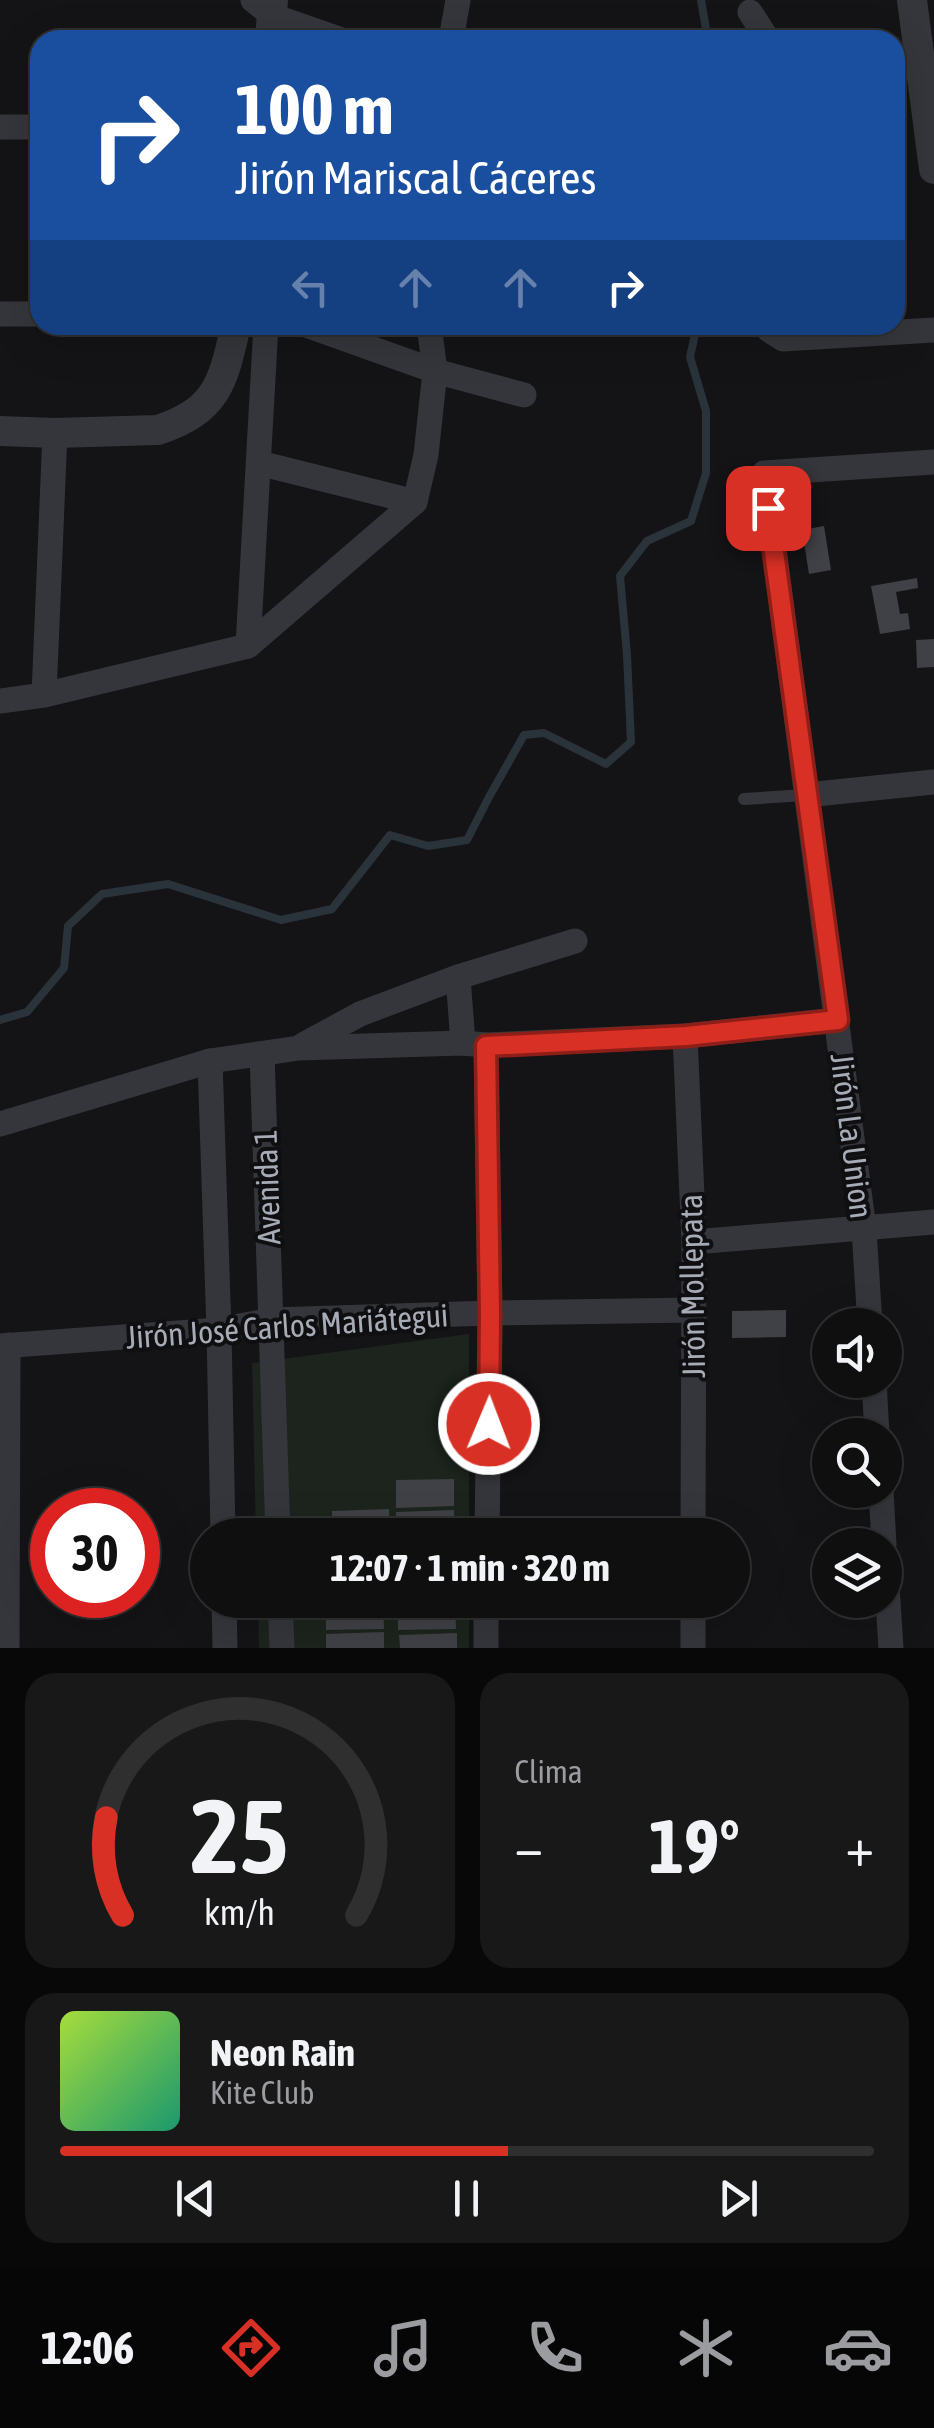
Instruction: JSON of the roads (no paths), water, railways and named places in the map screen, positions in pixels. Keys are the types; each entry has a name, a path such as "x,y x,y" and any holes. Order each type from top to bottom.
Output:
{"street":[{"path":"453,30 458,0"},
{"path":"912,0 934,169"},
{"path":"750,12 762,30"},
{"path":"267,14 313,30"},
{"path":"0,127 30,127"},
{"path":"0,314 30,314"},
{"path":"905,330 934,330"},
{"path":"0,431 158,430 174,424 204,406 224,378 234,335"},
{"path":"248,646 265,335"},
{"path":"334,335 435,371 524,395"},
{"path":"0,702 248,646 415,502 426,456 435,371 430,335"},
{"path":"44,695 55,432"},
{"name":"Jirón La Union","path":"869,1308 864,1230 838,1020 764,472 934,462"},
{"path":"259,464 415,502"},
{"path":"806,795 934,782"},
{"path":"299,1048 360,1014 458,976 574,940"},
{"path":"458,976 474,1044 490,1313 487,1518"},
{"path":"0,1124 210,1061 299,1048 686,1036 838,1020"},
{"name":"Jirón Mollepata","path":"686,1036 694,1242 693,1518"},
{"name":"Avenida 1","path":"262,1054 278,1518"},
{"path":"210,1061 223,1518"},
{"path":"694,1242 934,1222"},
{"name":"Jirón José Carlos Mariátegui","path":"4,1346 219,1330 272,1320 694,1310"},
{"path":"4,1346 7,1648"},
{"path":"224,1618 225,1648"},
{"path":"281,1618 282,1648"},
{"path":"486,1618 486,1648"},
{"path":"693,1618 693,1648"},
{"path":"889,1618 891,1648"}],"lane":[{"path":"744,800 806,795"}],"waterway":[{"path":"701,0 707,30"},
{"path":"0,1020 27,1012 64,968 68,926 102,894 168,884 281,920 332,909 390,835 428,846 467,840 524,735 544,733 606,764 631,742 620,576 647,541 691,521 706,473 706,411 690,357 695,335"}]}
